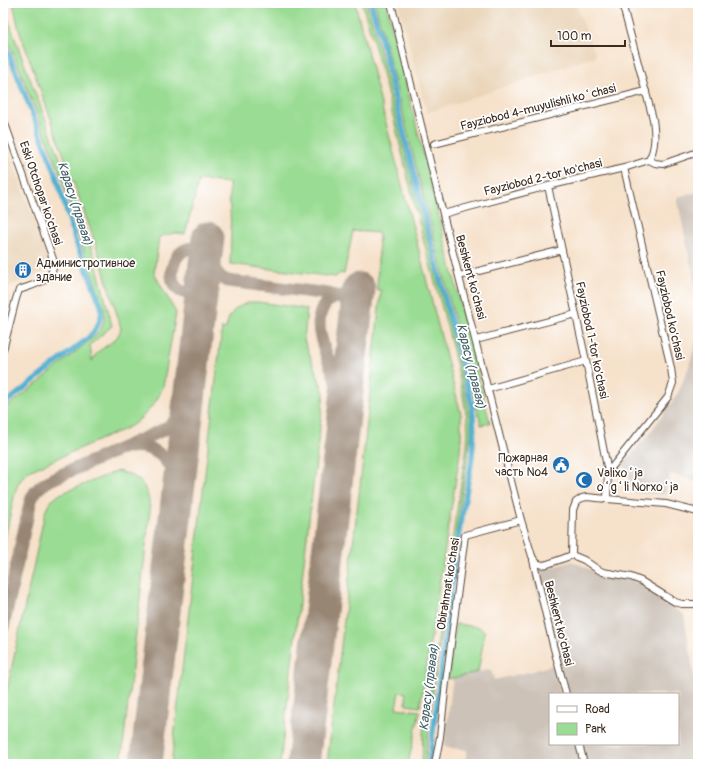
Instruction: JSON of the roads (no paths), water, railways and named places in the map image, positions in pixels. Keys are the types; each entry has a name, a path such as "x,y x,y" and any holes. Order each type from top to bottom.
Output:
{"street":[{"name":"Beshkent ko'chasi","path":"391,3 443,214 521,520 532,556 554,651 566,693"},
{"path":"622,3 654,119 654,145 653,153 649,160 655,163 663,164 698,152"},
{"name":"Fayziobod 4-muyulishli koʻchasi","path":"434,144 646,91"},
{"name":"Eski Otchopar ko'chasi","path":"3,118 53,259 52,273 47,279 20,290 16,299 3,350"},
{"name":"Fayziobod 2-tor ko'chasi","path":"443,214 548,186 624,168 649,160"},
{"name":"Fayziobod ko'chasi","path":"608,472 668,397 673,383 671,368 624,168"},
{"name":"Fayziobod 1-tor ko'chasi","path":"548,186 586,361 608,472 607,499"},
{"path":"459,276 562,250"},
{"path":"476,340 576,314"},
{"path":"488,388 586,361"},
{"path":"572,555 574,505 584,497 666,504 698,512"},
{"name":"Obirahmat ko'chasi","path":"435,764 436,752 440,737 465,534 521,520"},
{"path":"536,572 538,568 572,555 584,560 602,572 631,577 641,581 675,602 682,604 698,604"},
{"name":"Beshkent ko'chasi","path":"532,556 536,563 545,565"},
{"path":"579,745 584,764"}],"waterway":[{"name":"Карасу (правая)","path":"371,3 474,418 472,458 456,553 429,764"},
{"name":"Карасу (правая)","path":"3,39 55,172 75,240 101,306 99,324 88,338 3,405"}],"place":[{"name":"Администротивное здание","path":"23,270"},
{"name":"Пожарная часть №4","path":"561,465"},
{"name":"Valixoʻja oʻgʻli Norxoʻja","path":"584,480"}]}
